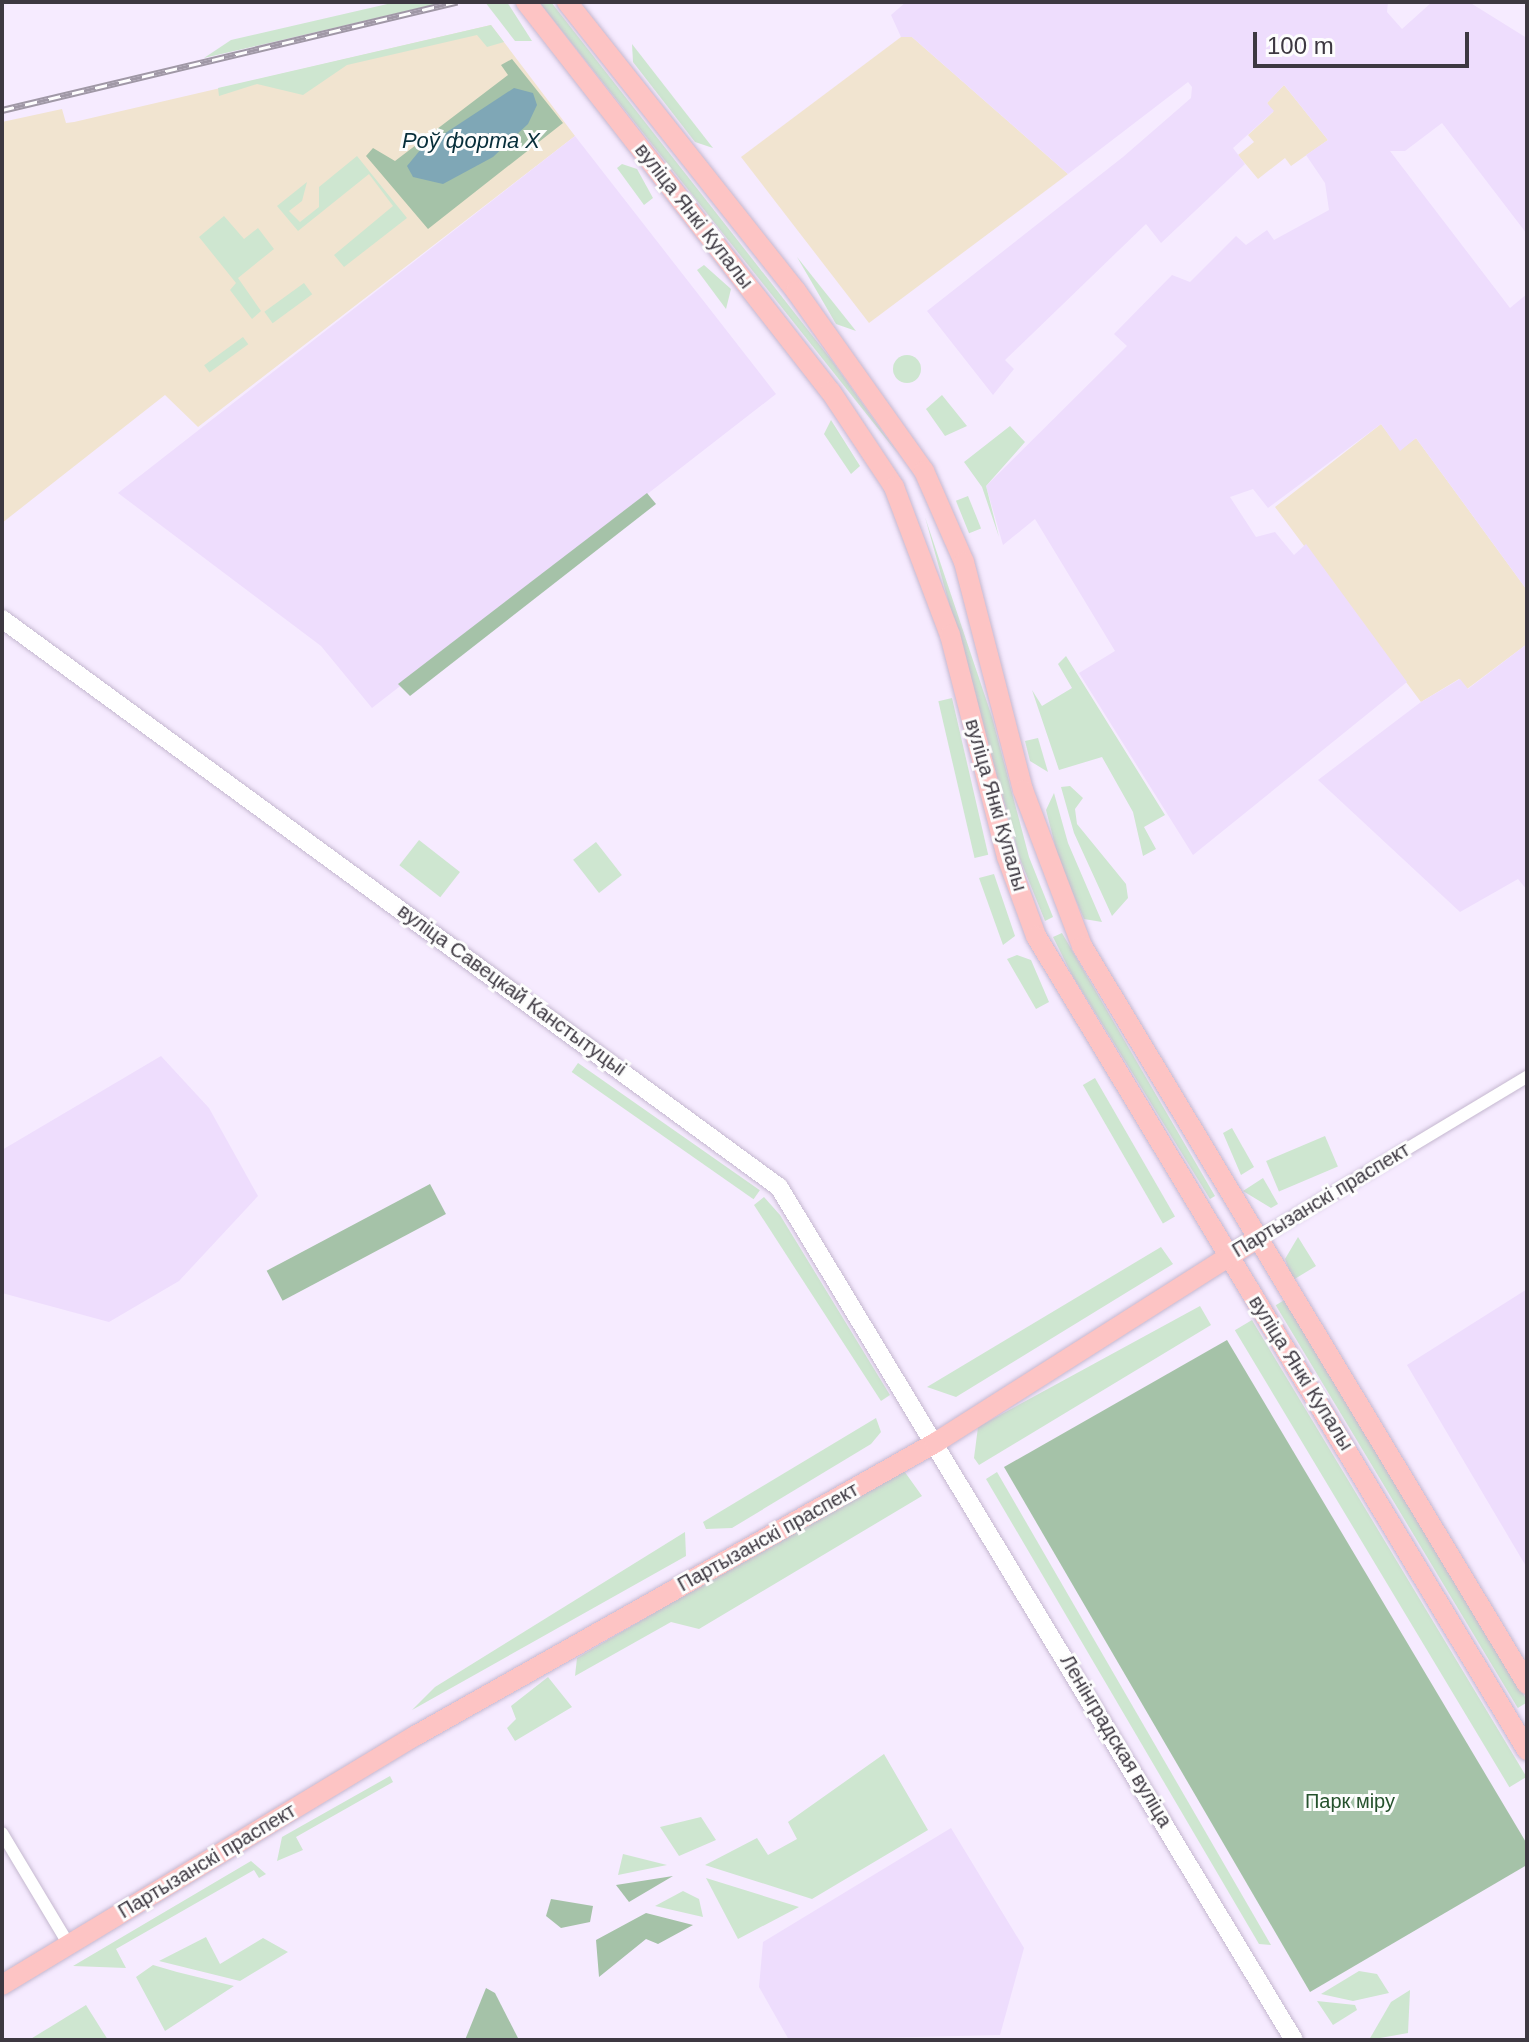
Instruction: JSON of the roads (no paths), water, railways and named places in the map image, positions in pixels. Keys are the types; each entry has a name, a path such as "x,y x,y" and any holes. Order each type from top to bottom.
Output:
{"main road":[{"name":"вуліца Янкі Купалы","path":"526,2 831,392 894,487 936,590 1007,857 1036,936 1527,1750"},
{"name":"вуліца Янкі Купалы","path":"567,2 796,291 924,471 964,562 1053,884 1124,1019 1527,1684"},
{"path":"894,487 924,471"},
{"name":"вуліца Савецкай Канстытуцыі","path":"2,619 779,1187 935,1443"},
{"name":"Партызанскі праспект","path":"2,1985 415,1736 935,1443 1257,1239"},
{"name":"Ленінградская вуліца","path":"935,1443 1294,2040"}],"street":[{"name":"Партызанскі праспект","path":"1257,1239 1527,1077"},
{"path":"2,1833 69,1945"}],"water":[{"name":"Роў форта X","path":"514,88 533,93 537,105 528,124 493,157 443,184 413,177 407,166 421,149"}],"railway":[{"path":"2,110 457,2"}],"park label":[{"name":"Парк міру","path":"1350,1801"}]}
